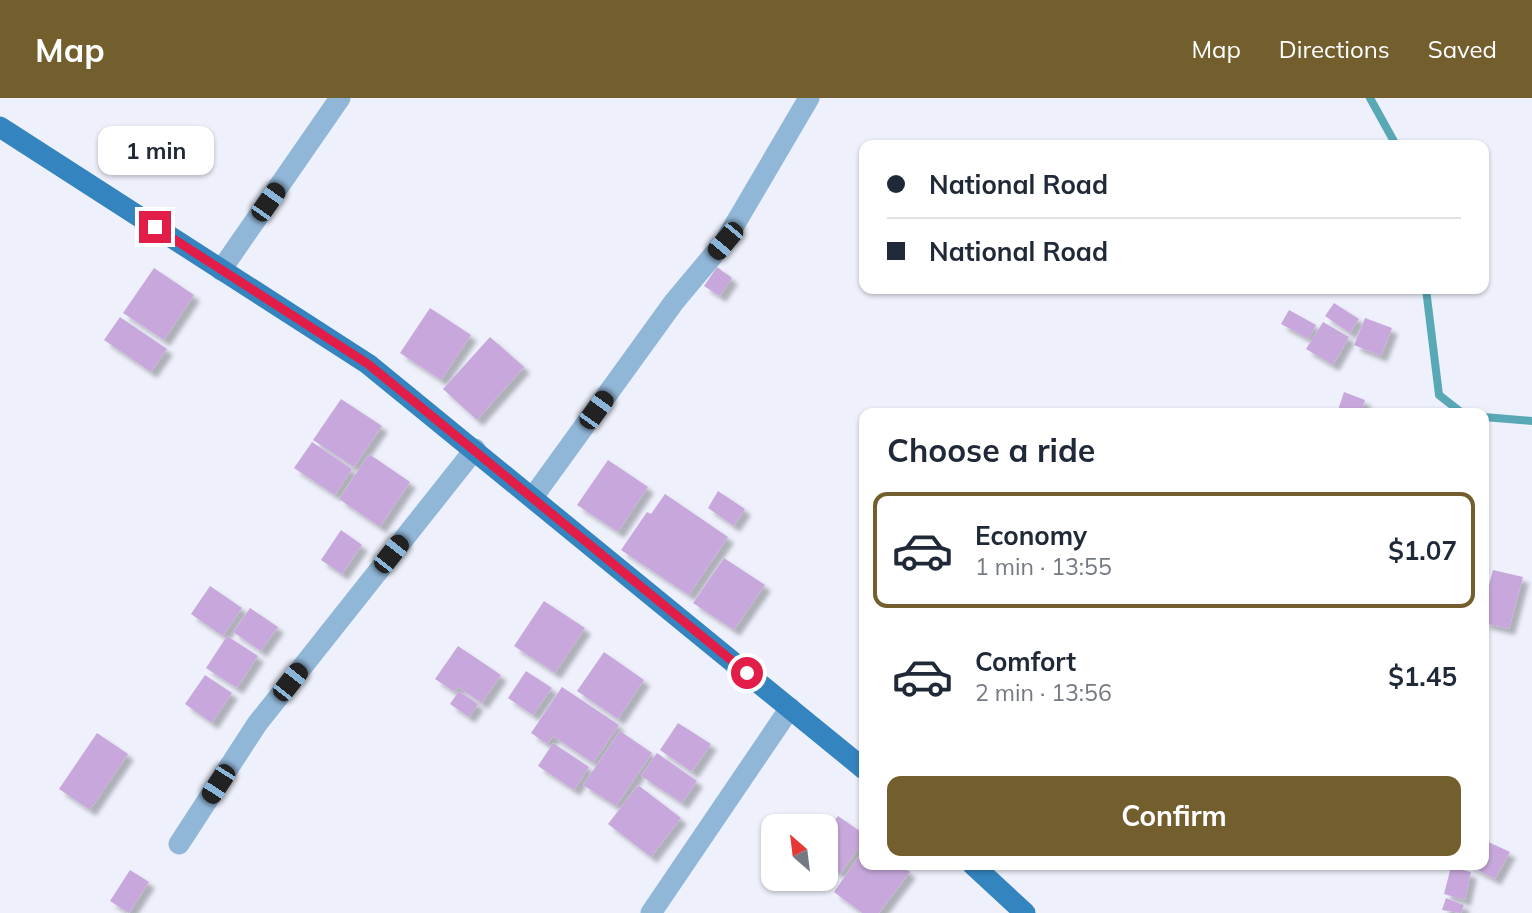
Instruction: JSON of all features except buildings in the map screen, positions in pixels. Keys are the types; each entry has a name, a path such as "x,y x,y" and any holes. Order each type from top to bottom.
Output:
{"main road":[{"path":"0,127 368,364 859,765"},
{"path":"978,870 1025,913"}],"street":[{"path":"221,270 340,98"},
{"path":"533,497 674,302 725,241 809,98"},
{"path":"179,844 257,724 475,449"},
{"path":"650,913 790,708"}],"waterway":[{"path":"1370,98 1393,140"},
{"path":"1427,294 1439,395 1456,408"},
{"path":"1489,417 1532,421"}],"route":[{"path":"155,227 368,364 747,673"}]}
